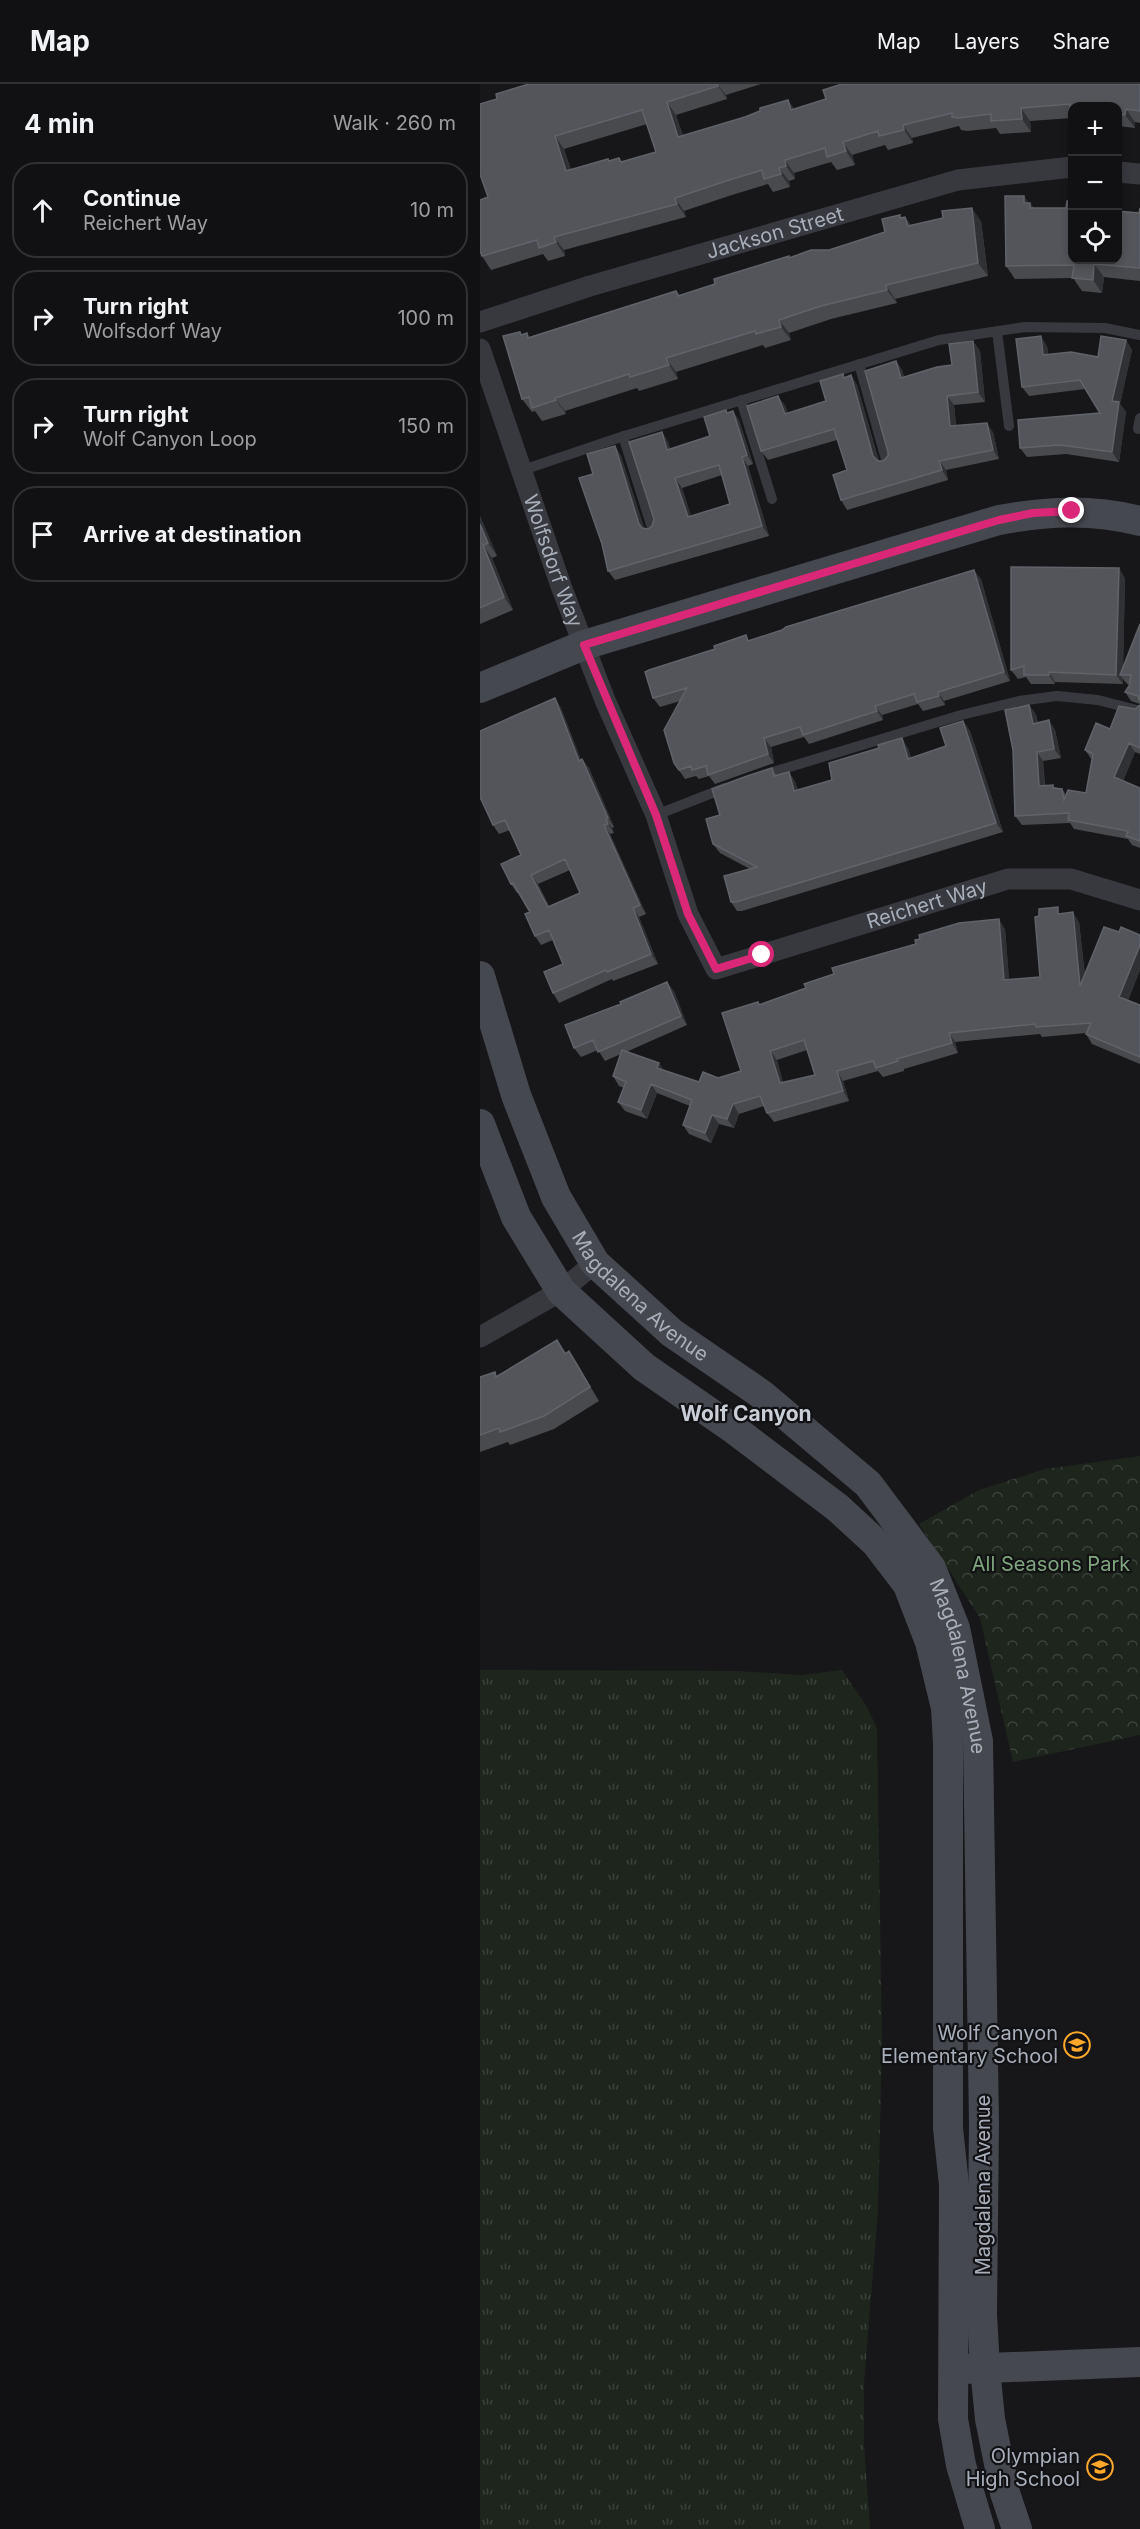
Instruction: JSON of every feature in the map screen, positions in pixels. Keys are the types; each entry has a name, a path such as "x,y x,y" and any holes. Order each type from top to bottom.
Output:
{"street":[{"name":"Jackson Street","path":"480,322 590,286 957,180 1068,167"},
{"path":"1122,172 1140,174"},
{"name":"Wolfsdorf Way","path":"480,349 520,471 584,645 656,815 688,914 716,969"},
{"path":"480,688 584,645 999,520 1033,513 1072,511 1122,516 1140,521"},
{"name":"Reichert Way","path":"716,969 1008,879 1071,879 1140,900"},
{"name":"Magdalena Avenue","path":"480,976 516,1095 556,1197 596,1263 672,1333 761,1394 868,1484 931,1568 955,1628 978,1741 984,2124 982,2314 985,2368 990,2419 1005,2493 1017,2529"},
{"name":"Magdalena Avenue","path":"480,1124 516,1217 561,1291 644,1367 744,1437 838,1508 876,1543 908,1585 930,1642 946,1708 948,1744 948,2128 954,2185 953,2419 961,2465 980,2529"},
{"path":"480,1336 561,1291 596,1263"},
{"path":"952,2370 1140,2362"}],"lane":[{"path":"520,471 623,436 939,340 1025,327 1105,328 1140,335"},
{"path":"997,331 1009,426"},
{"path":"859,364 888,463"},
{"path":"741,400 772,499"},
{"path":"623,436 653,531"},
{"path":"751,778 961,715 1019,701 1057,696 1098,700 1140,711"},
{"path":"656,815 739,783"}],"green space":[{"name":"All Seasons Park","path":"1140,1456 1140,1735 1013,1762 980,1618 919,1524 979,1490 1045,1469"},
{"path":"480,1670 736,1671 802,1675 842,1670 867,1707 877,1728 882,2043 878,2212 864,2383 864,2444 870,2529 480,2529"}],"building":[{"path":"529,84 717,84 718,86 667,102 678,137 745,117 760,111 760,108 788,100 791,110 826,99 823,90 842,84 1140,84 1140,111 1126,109 1125,115 1122,115 1122,102 1068,102 1068,104 1021,108 1022,119 991,121 991,114 958,118 952,117 952,113 903,125 904,130 879,136 878,131 843,142 846,151 827,157 825,148 785,160 786,166 779,168 781,174 764,179 762,170 675,198 677,204 554,237 556,242 539,248 537,240 482,256 480,251 480,200 488,197 480,174 480,104 497,99 496,94","holes":["642,110 656,152 621,162 619,158 609,161 608,159 566,171 555,136"]},
{"path":"1005,196 1024,196 1024,203 1030,203 1030,208 1066,208 1068,201 1068,264 1094,264 1093,280 1072,278 1074,265 1006,266"},
{"path":"972,208 978,263 886,285 887,290 821,306 779,320 781,327 756,334 755,331 666,358 669,365 630,377 629,374 555,398 556,400 532,408 529,397 522,399 503,336 520,332 521,335 527,333 528,338 676,291 678,296 715,284 714,279 789,256 789,258 811,250 829,250 885,232 882,219 900,215 900,218 905,217 908,226 943,218 942,211"},
{"path":"1140,208 1140,268 1094,264 1122,264 1122,211 1139,213"},
{"path":"1041,336 1043,355 1071,352 1098,357 1101,336 1126,340 1112,401 1119,402 1112,452 1060,445 1020,448 1018,420 1100,413 1080,380 1022,387 1016,339"},
{"path":"973,341 978,392 947,396 950,426 987,423 993,450 939,461 942,470 841,500 833,475 847,470 834,429 761,451 747,406 778,396 785,414 826,401 820,381 843,374 844,378 851,375 873,456 878,461 883,461 888,456 888,452 865,371 896,361 901,378 952,365 949,344"},
{"path":"726,410 727,413 733,411 747,455 742,457 762,526 608,571 602,544 579,478 593,474 587,454 615,446 639,524 642,528 648,529 652,526 654,519 629,442 662,432 667,450 710,436 704,417","holes":["719,465 730,504 688,517 675,478"]},
{"path":"480,524 488,543 483,545 504,597 480,608"},
{"path":"1011,567 1119,568 1116,675 1049,672 1049,675 1024,675 1024,666 1011,670"},
{"path":"974,570 1004,672 938,692 939,696 917,702 914,694 875,706 877,711 803,735 800,727 764,738 768,754 708,775 706,766 692,770 691,766 679,770 674,763 664,730 687,688 653,698 645,672 715,649 714,646 746,635 748,641 786,627"},
{"path":"1140,624 1140,702 1138,696 1125,692 1131,675 1120,675"},
{"path":"555,698 579,761 582,759 608,818 606,819 608,824 604,825 640,905 633,908 651,954 553,993 544,972 563,964 549,930 535,936 525,914 530,912 501,864 521,855 505,820 493,825 480,797 480,731","holes":["565,859 580,893 548,907 531,875"]},
{"path":"1029,705 1033,724 1049,720 1054,749 1037,752 1039,786 1053,785 1053,788 1062,789 1064,800 1068,790 1086,793 1093,754 1085,750 1096,723 1110,729 1119,706 1135,709 1140,705 1140,748 1129,743 1114,777 1140,788 1140,841 1126,836 1128,831 1068,820 1069,813 1015,816 1013,750 1005,710"},
{"path":"963,721 996,823 731,902 724,876 757,867 713,844 706,819 720,815 712,789 772,768 774,776 789,772 794,791 832,780 829,763 879,748 878,745 902,738 908,759 946,746 940,728"},
{"path":"1058,907 1058,914 1073,912 1080,986 1104,927 1119,932 1121,927 1140,935 1140,945 1119,997 1140,1005 1140,1057 1086,1034 1091,1023 1036,1027 1035,1024 949,1033 952,1043 897,1059 898,1061 876,1068 873,1061 837,1071 843,1091 767,1113 760,1096 733,1104 727,1119 712,1115 705,1133 683,1125 692,1100 651,1084 641,1110 618,1102 626,1082 613,1076 622,1050 659,1063 657,1068 699,1082 703,1072 718,1078 741,1071 722,1013 758,1002 759,1005 806,988 804,984 834,974 832,968 916,944 915,940 920,939 919,935 959,923 999,919 1004,980 1040,977 1035,917 1039,916 1039,909","holes":["804,1040 815,1075 780,1083 770,1051"]},
{"path":"667,982 681,1016 598,1052 593,1040 574,1048 565,1025 621,1004 620,1002"},
{"path":"557,1340 565,1354 569,1351 590,1387 544,1416 500,1432 499,1428 480,1435 480,1377 495,1372 496,1377"}],"place":[{"name":"Wolf Canyon Elementary School","path":"1077,2045"},
{"name":"Olympian High School","path":"1100,2467"}],"district":[{"name":"Wolf Canyon","path":"746,1413"}],"route":[{"path":"762,955 716,969 688,914 656,815 584,645 999,520 1033,513 1072,511"}]}
